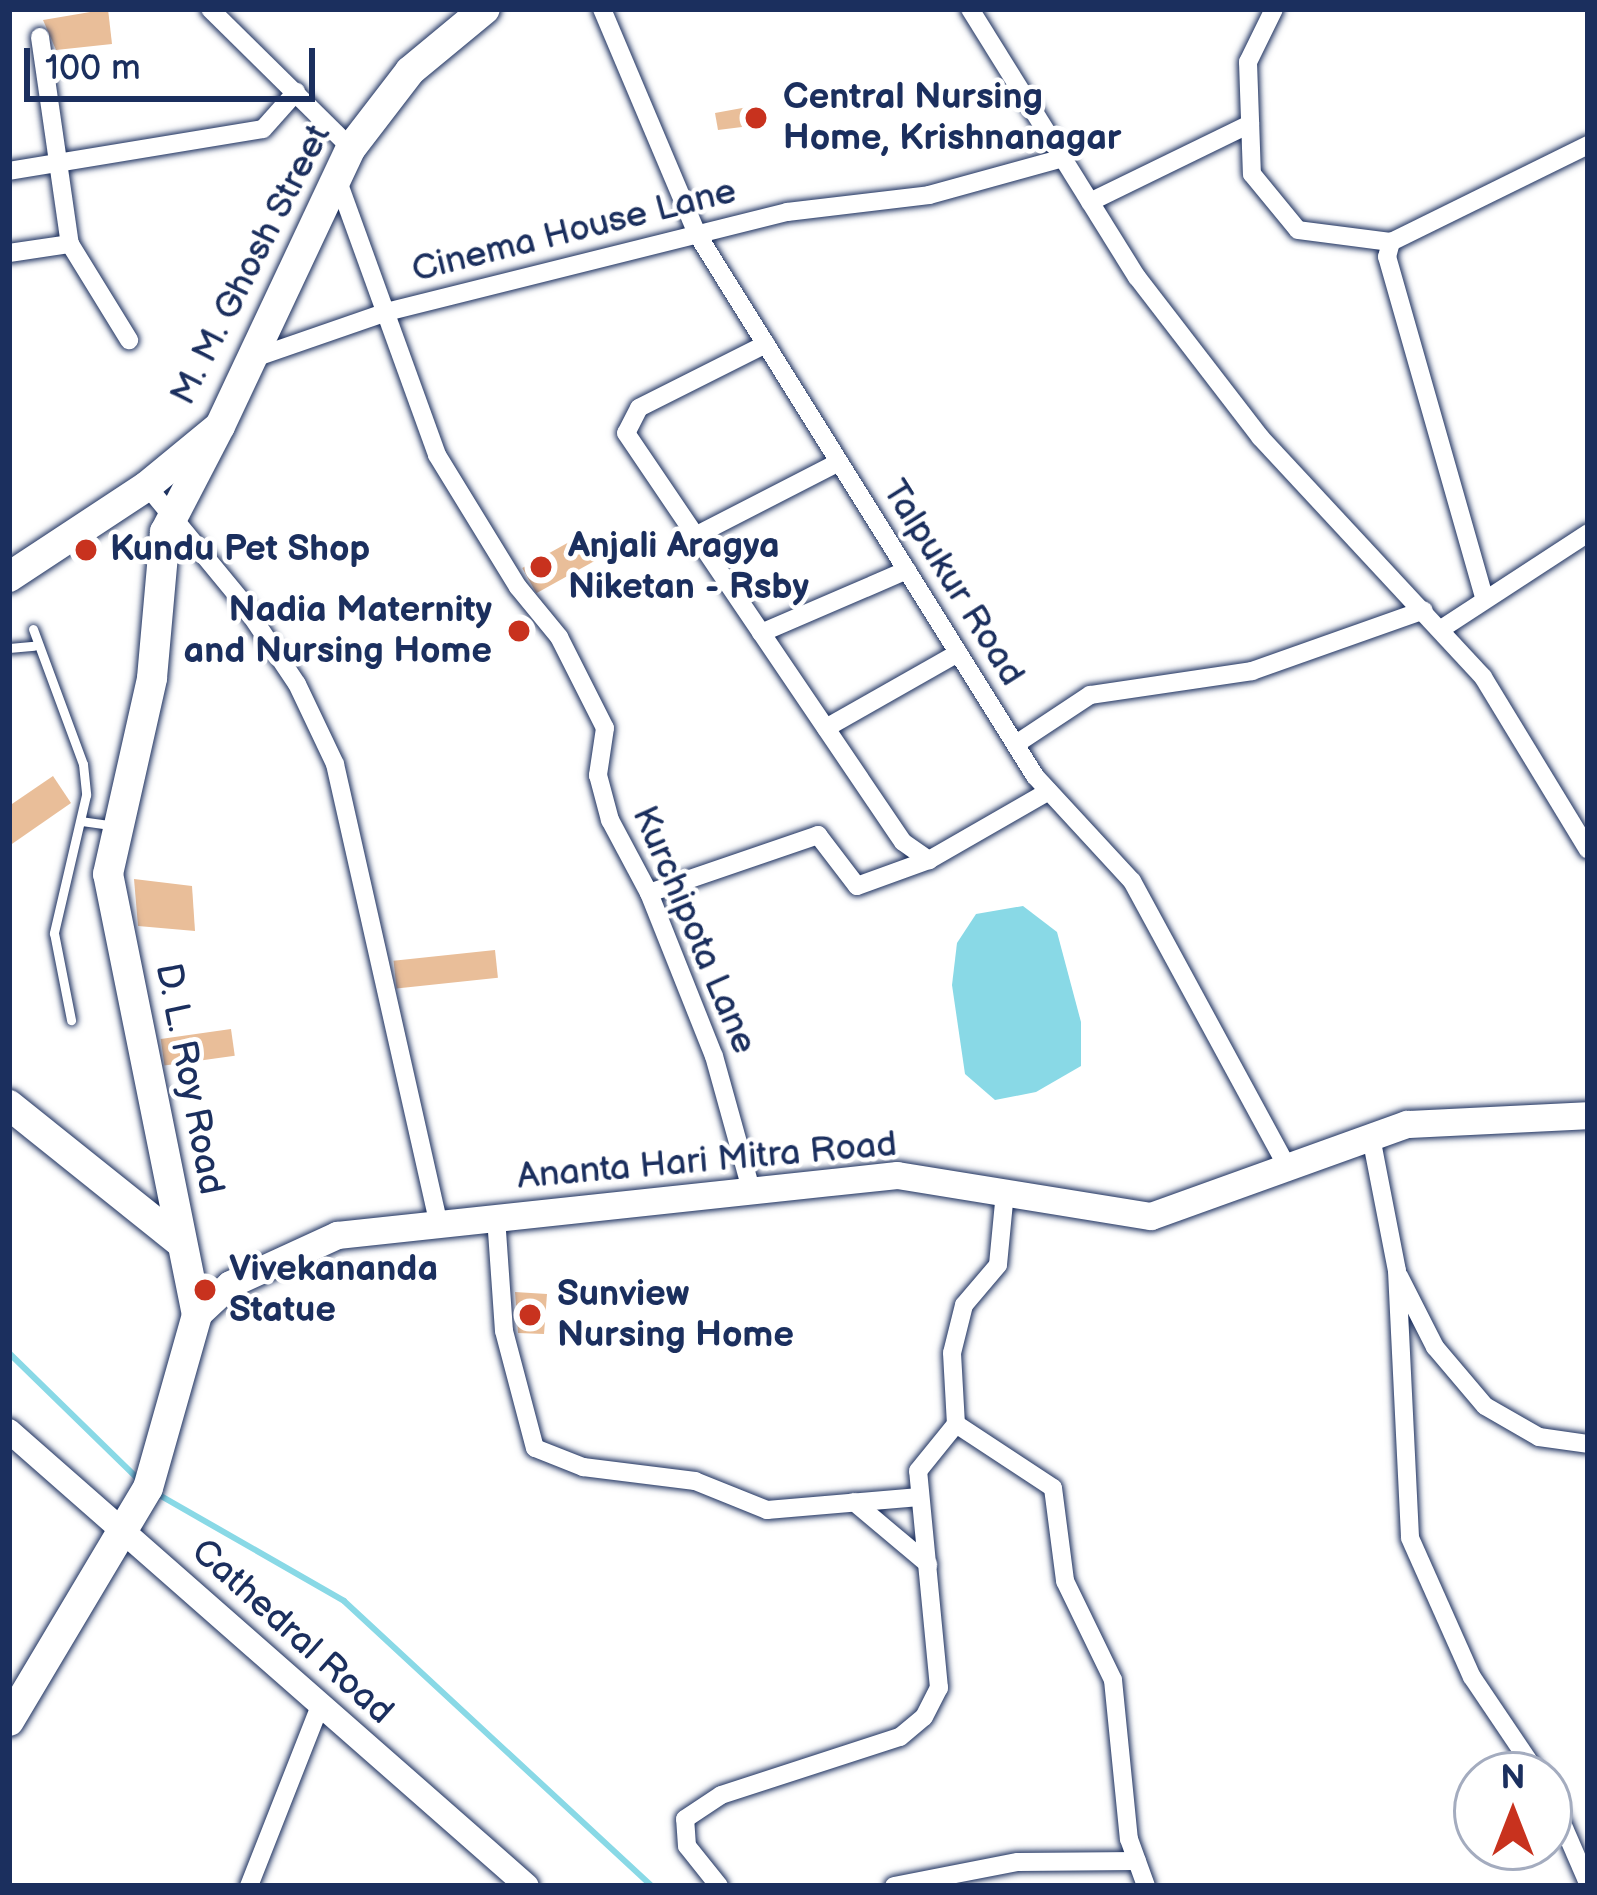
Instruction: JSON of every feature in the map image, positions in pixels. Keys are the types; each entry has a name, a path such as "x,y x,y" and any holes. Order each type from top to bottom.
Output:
{"main road":[{"name":"M. M. Ghosh Street","path":"9,577 147,486 220,426 339,184 351,148 410,71 484,9"},
{"name":"D. L. Roy Road","path":"9,1721 148,1488 172,1419 197,1315 108,874 152,678 165,532 178,515 220,426"},
{"path":"9,1105 181,1243"},
{"name":"Ananta Hari Mitra Road","path":"197,1315 230,1284 337,1235 897,1174 1151,1216 1407,1124 1588,1115"}],"street":[{"path":"210,9 351,148"},
{"name":"Talpukur Road","path":"602,9 697,234 1016,744 1049,791 1132,881 1287,1167"},
{"path":"970,9 1060,159 1260,437 1483,677 1588,850"},
{"path":"1274,9 1248,62 1252,174 1298,230 1391,242 1588,145"},
{"path":"40,37 55,167 70,244 129,340"},
{"path":"9,171 262,129 296,92"},
{"path":"1090,202 1250,124"},
{"name":"Cinema House Lane","path":"251,359 390,311 697,234 787,212 929,195 1060,159"},
{"name":"Kurchipota Lane","path":"339,184 390,311 437,455 518,587 559,637 605,728 598,775 610,820 649,893 714,1056 751,1190"},
{"path":"1391,242 1399,300 1484,597"},
{"path":"9,254 70,244"},
{"path":"766,344 639,408 626,434 903,842 928,860"},
{"path":"695,536 839,462"},
{"path":"147,486 178,515 297,685 334,764 438,1222"},
{"path":"1441,629 1588,533"},
{"path":"761,633 907,571"},
{"path":"1016,744 1090,695 1252,671 1424,610"},
{"path":"826,728 958,653"},
{"path":"649,893 818,835 856,886 928,860 1049,791"},
{"path":"1371,1137 1397,1271 1410,1538 1472,1677 1522,1751"},
{"path":"719,1886 687,1846 685,1819 722,1795 900,1737 924,1717 939,1688 918,1471 956,1424 952,1353 964,1305 998,1265 1004,1192"},
{"path":"496,1217 504,1331 535,1448 583,1467 695,1481 767,1510 919,1496"},
{"path":"1397,1271 1435,1347 1485,1406 1539,1437 1588,1444"},
{"path":"956,1424 1053,1488 1065,1581 1113,1679 1137,1861 1146,1886"},
{"name":"Cathedral Road","path":"9,1430 123,1526 319,1708 523,1885"},
{"path":"854,1502 928,1564"},
{"path":"249,1886 319,1708"},
{"path":"1573,1848 1588,1883"},
{"path":"894,1886 1018,1862 1137,1861"}],"lane":[{"path":"33,629 34,646 82,764 81,821 64,866 54,933 70,1020"},
{"path":"9,648 34,646"},
{"path":"81,821 116,826"}],"water":[{"path":"1023,906 1057,932 1081,1022 1081,1066 1036,1092 995,1100 965,1074 952,985 957,943 976,914"}],"building":[{"path":"108,9 112,44 56,50 43,20"},
{"path":"764,104 767,124 718,130 715,113"},
{"path":"580,536 594,561 536,593 522,568"},
{"path":"53,776 71,803 9,846 9,806"},
{"path":"134,879 192,886 195,931 138,926"},
{"path":"495,950 498,978 396,989 394,961"},
{"path":"231,1029 235,1056 164,1066 161,1039"},
{"path":"515,1292 547,1294 544,1334 518,1333"}],"waterway":[{"path":"9,1353 139,1480"},
{"path":"154,1492 344,1601 652,1886"}],"place":[{"name":"Central Nursing Home, Krishnanagar","path":"756,118"},
{"name":"Kundu Pet Shop","path":"86,550"},
{"name":"Anjali Aragya Niketan - Rsby","path":"541,567"},
{"name":"Nadia Maternity and Nursing Home","path":"519,631"},
{"name":"Vivekananda Statue","path":"205,1290"},
{"name":"Sunview Nursing Home","path":"530,1315"}]}
